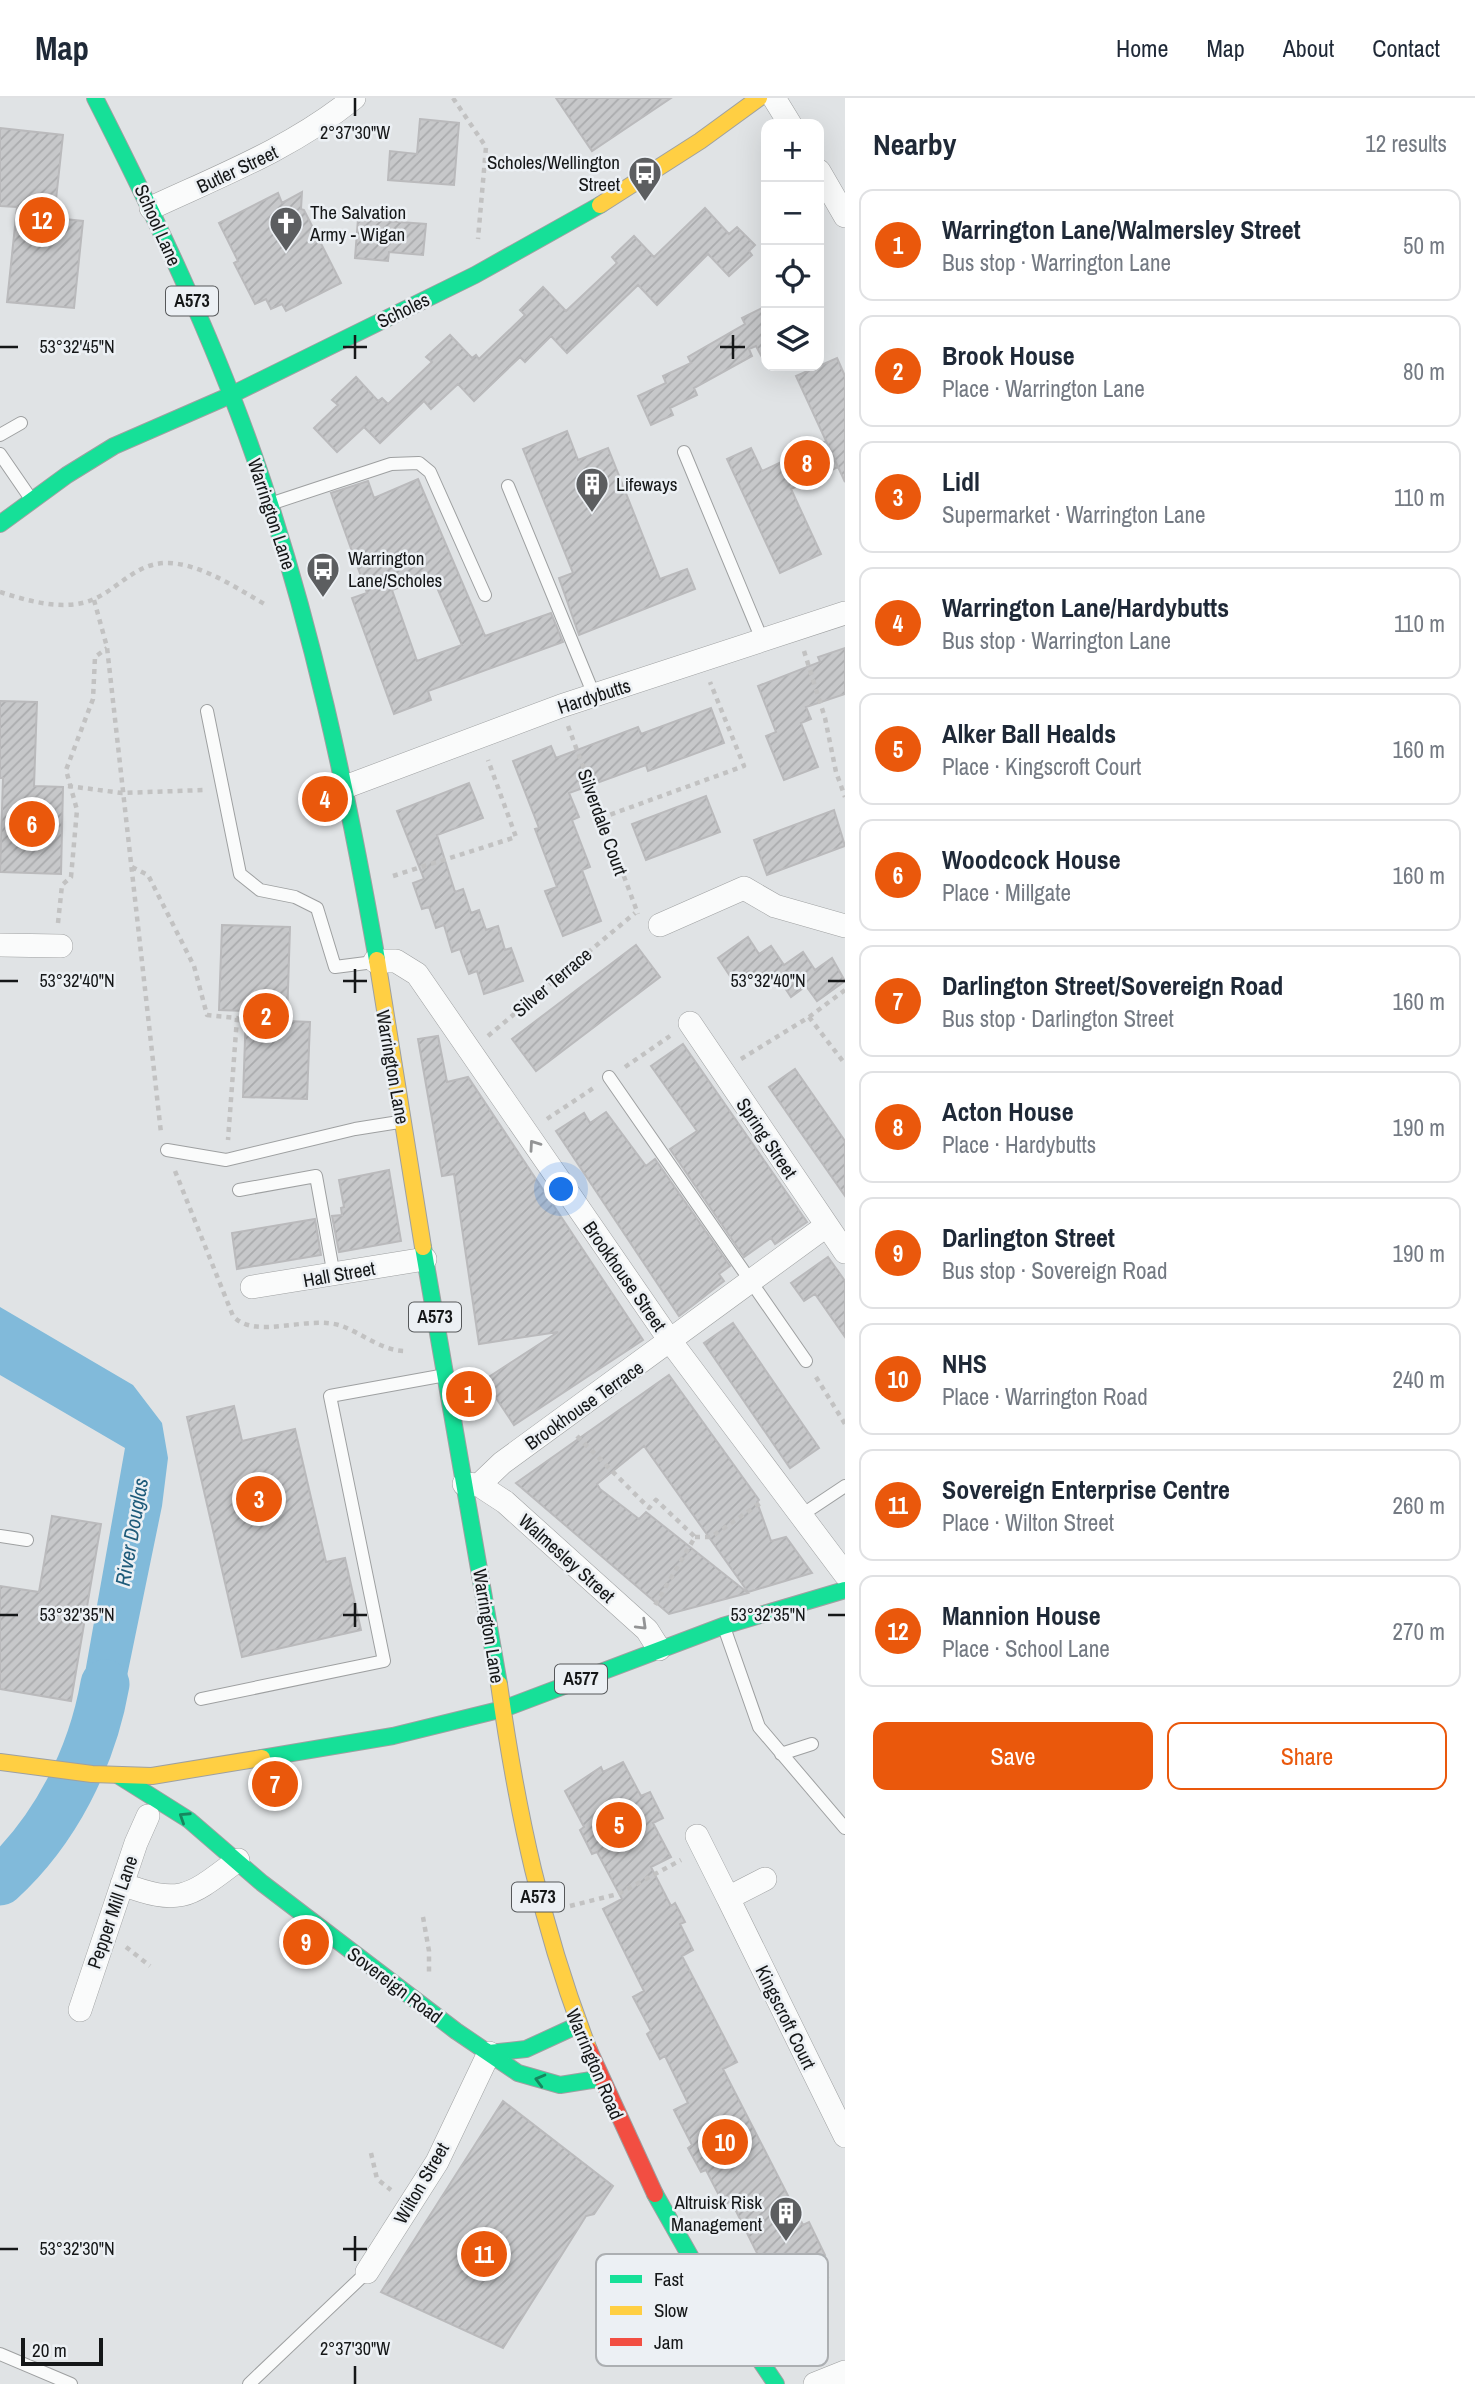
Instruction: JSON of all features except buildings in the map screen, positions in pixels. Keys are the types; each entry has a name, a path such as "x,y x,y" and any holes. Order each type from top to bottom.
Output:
{"main road":[{"name":"School Lane","path":"95,98 151,208 231,395"},
{"name":"Scholes","path":"1,521 114,446 231,395 475,275 591,211 700,141 760,98"},
{"name":"Warrington Lane","path":"231,395 270,504 332,723 403,1122 444,1376 471,1485 503,1709"},
{"name":"A577","path":"0,1762 54,1771 119,1776 164,1774 393,1737 503,1709 723,1626 845,1590"},
{"name":"Warrington Road","path":"503,1709 516,1803 542,1914 576,2026 598,2079 688,2254"},
{"name":"Sovereign Road","path":"119,1776 189,1819 262,1883 338,1942 518,2073 541,2081 569,2084 598,2079"},
{"path":"489,2053 526,2049 576,2026"},
{"name":"Warrington Road","path":"762,2366 776,2384"}],"street":[{"name":"Butler Street","path":"151,208 277,151 309,133 354,98"},
{"path":"774,98 787,119"},
{"path":"824,180 845,216"},
{"name":"Hardybutts","path":"345,787 561,706 845,613"},
{"path":"660,925 744,888 775,906 845,926"},
{"path":"0,945 57,946"},
{"name":"Brookhouse Street","path":"375,961 396,961 417,974 671,1342 803,1514 845,1574"},
{"name":"Spring Street","path":"690,1023 845,1252"},
{"name":"Brookhouse Terrace","path":"471,1485 671,1342 826,1226"},
{"name":"Hall Street","path":"252,1287 334,1276 425,1259"},
{"name":"Walmesley Street","path":"471,1485 505,1502 647,1630 659,1649"},
{"name":"Pepper Mill Lane","path":"80,2010 148,1816"},
{"name":"Kingscroft Court","path":"700,1843 845,2136"},
{"path":"122,1884 156,1897 182,1895 238,1860"},
{"path":"728,1898 765,1879"},
{"name":"Wilton Street","path":"367,2272 437,2162 489,2053"},
{"path":"815,2384 845,2372"}],"lane":[{"path":"0,435 20,423"},
{"path":"684,452 763,642"},
{"path":"0,454 31,499"},
{"path":"270,504 391,464 419,463 430,472 485,595"},
{"path":"508,486 594,695"},
{"path":"207,711 240,874 260,890 295,897 317,908 335,967 375,961"},
{"path":"609,1077 806,1361"},
{"path":"167,1150 226,1160 355,1129 403,1122"},
{"path":"239,1190 316,1175 334,1276"},
{"path":"201,1699 384,1661 330,1395 444,1376"},
{"path":"803,1514 845,1486"},
{"path":"0,1536 27,1540"},
{"path":"723,1626 759,1727 845,1828"},
{"path":"781,1754 812,1744"},
{"path":"249,2384 367,2272"},
{"path":"0,2354 71,2384"}],"path":[{"path":"453,98 486,147 475,275"},
{"path":"0,592 46,604 94,600 133,573 165,563 199,571 279,612"},
{"path":"94,600 107,648 159,1125 233,1316 239,1322 256,1328 310,1321 332,1323 396,1352 407,1351"},
{"path":"797,630 825,718 836,772 845,797"},
{"path":"57,946 62,885 71,877 76,810 66,770 93,699 95,657 107,648"},
{"path":"601,818 744,766 702,661"},
{"name":"Silverdale Court","path":"561,706 635,913"},
{"path":"380,879 516,837 479,737"},
{"path":"68,786 122,793 187,793 222,786"},
{"path":"131,867 148,875 194,966 207,1015 237,1018 226,1160"},
{"path":"635,913 660,925"},
{"name":"Silver Terrace","path":"469,1052 635,913"},
{"path":"722,1071 809,1017 845,990"},
{"path":"809,1017 845,1064"},
{"path":"806,1361 845,1424"},
{"path":"562,1420 649,1508 656,1500 695,1537 711,1537 783,1488"},
{"path":"652,1610 695,1537"},
{"path":"542,1914 618,1894 700,1843"},
{"path":"423,1917 429,1951 429,1979"},
{"path":"116,1943 150,1966"},
{"path":"371,2153 377,2179 397,2194"}],"water":[{"path":"0,1307 133,1385 162,1423 168,1458 162,1506 112,1749 72,1746 125,1448 0,1375"},
{"path":"44,1799 72,1802 47,1847 0,1895 0,1876 24,1840"}],"waterway":[{"name":"River Douglas","path":"0,1881 38,1840 68,1792 91,1739 105,1684"}],"traffic: fast":[{"path":"95,98 200,319 254,456 293,580 326,705 377,960"},
{"path":"0,524 67,475 114,446 231,395 475,275 600,205"},
{"path":"423,1247 499,1684"},
{"path":"262,1758 393,1736 503,1709 723,1626 845,1590"},
{"path":"119,1776 189,1820 262,1883 456,2031 518,2073 560,2085 598,2079"},
{"path":"489,2053 526,2049 576,2026"},
{"path":"655,2194 689,2254"},
{"path":"764,2366 776,2384"}],"traffic: slow":[{"path":"600,205 700,141 759,98"},
{"path":"377,960 423,1247"},
{"path":"499,1684 514,1778 533,1870 558,1960 589,2050"},
{"path":"0,1762 92,1774 152,1776 262,1758"}],"traffic: jam":[{"path":"589,2050 655,2194"}],"place":[{"name":"Scholes/Wellington Street","path":"645,203"},
{"name":"Mannion House","path":"42,220"},
{"name":"The Salvation Army - Wigan","path":"286,253"},
{"name":"Acton House","path":"807,463"},
{"name":"Lifeways","path":"592,514"},
{"name":"Warrington Lane/Scholes","path":"323,599"},
{"name":"Warrington Lane/Hardybutts","path":"325,799"},
{"name":"Woodcock House","path":"32,824"},
{"name":"Brook House","path":"266,1016"},
{"name":"Warrington Lane/Walmersley Street","path":"469,1394"},
{"name":"Lidl","path":"259,1499"},
{"name":"Darlington Street/Sovereign Road","path":"275,1784"},
{"name":"Alker Ball Healds","path":"619,1825"},
{"name":"Darlington Street","path":"306,1942"},
{"name":"NHS","path":"725,2142"},
{"name":"Altruisk Risk Management","path":"786,2243"},
{"name":"Sovereign Enterprise Centre","path":"484,2254"}]}
